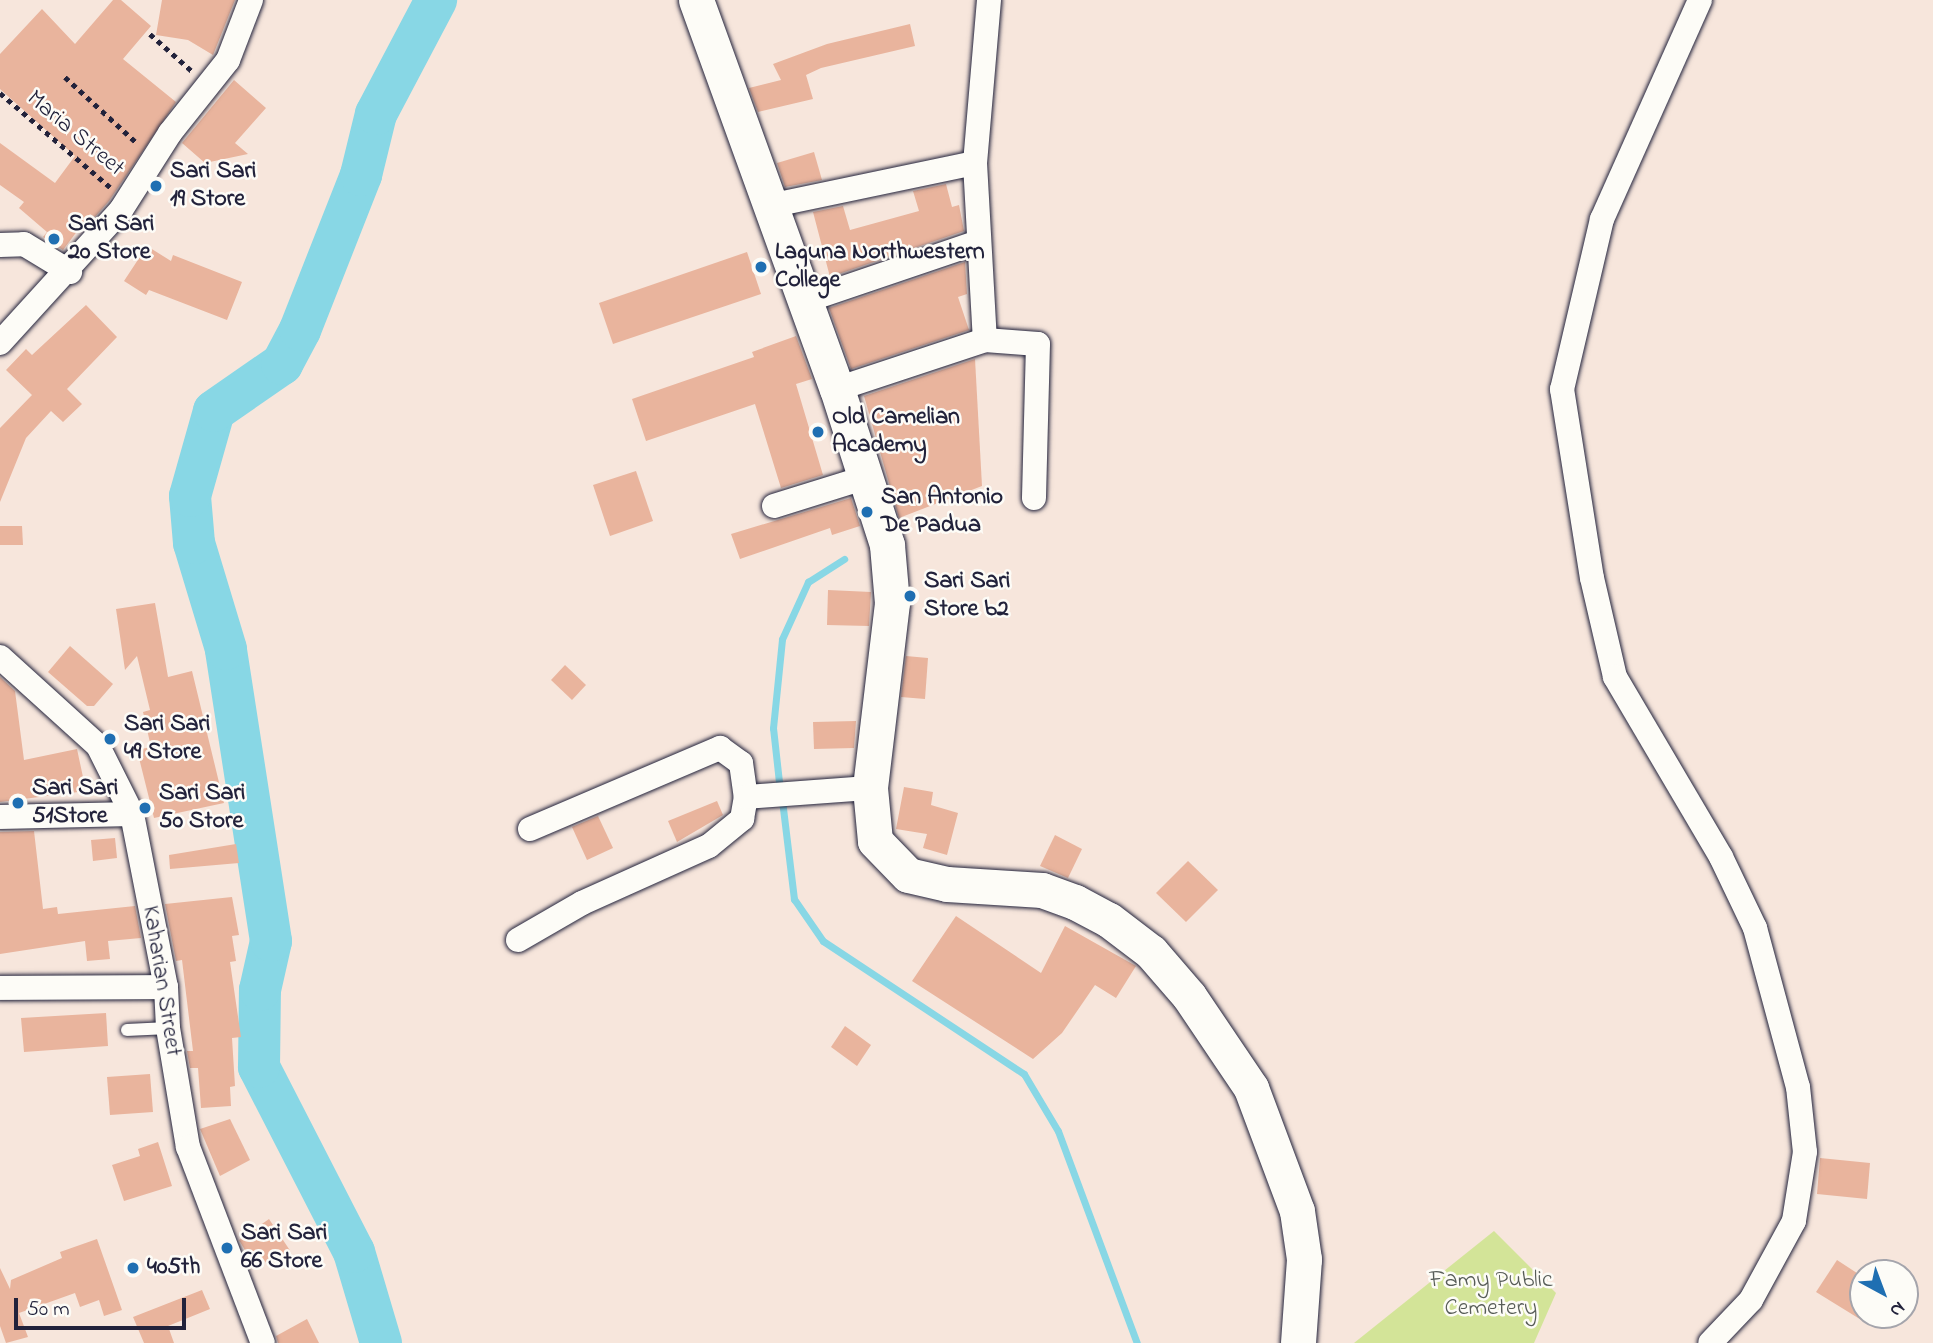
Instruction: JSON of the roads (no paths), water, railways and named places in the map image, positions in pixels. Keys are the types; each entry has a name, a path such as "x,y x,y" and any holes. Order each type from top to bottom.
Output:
{"main road":[{"path":"696,0 837,389 887,545 892,603 870,788 875,841 908,875 1042,890 1109,919 1151,952 1214,1028 1269,1127 1297,1211 1304,1259 1298,1343"}],"street":[{"path":"0,343 70,272 127,201 206,84 228,60 251,0"},
{"path":"985,340 975,163 989,0"},
{"path":"1700,0 1602,219 1562,388 1592,578 1615,677 1721,857 1755,929 1798,1087 1805,1152 1794,1222 1751,1300 1710,1343"},
{"path":"769,206 975,163"},
{"path":"805,301 978,242"},
{"path":"0,245 24,244 70,272"},
{"path":"837,389 985,340 1038,344 1034,498"},
{"path":"774,506 867,477"},
{"name":"Kaharian Street","path":"0,657 98,746 132,814 166,987 167,1028 188,1147 263,1343"},
{"path":"518,940 582,902 709,846 742,819 746,797 741,763 720,748 530,829"},
{"path":"746,797 870,788"},
{"path":"0,817 132,814"},
{"path":"0,988 166,987"}],"lane":[{"path":"127,1030 167,1028"}],"waterway":[{"path":"381,1343 354,1252 259,1067 260,990 271,941 226,649 194,543 190,496 214,411 282,364 300,330 361,175 376,114 436,0"},
{"path":"779,782 773,728 782,639 808,582 844,559"},
{"path":"782,800 794,899 823,941 1024,1074 1058,1131 1137,1343"}],"place":[{"name":"Sari Sari 19 Store","path":"156,186"},
{"name":"Sari Sari 20 Store","path":"54,239"},
{"name":"Laguna Northwestern College","path":"761,267"},
{"name":"Old Camelian Academy","path":"818,432"},
{"name":"San Antonio De Padua","path":"867,512"},
{"name":"Sari Sari Store b2","path":"910,596"},
{"name":"Sari Sari 49 Store","path":"110,739"},
{"name":"Sari Sari 51Store","path":"18,803"},
{"name":"Sari Sari 50 Store","path":"145,808"},
{"name":"Sari Sari 66 Store","path":"227,1248"},
{"name":"405th","path":"133,1268"}],"park label":[{"name":"Famy Public Cemetery","path":"1491,1295"}]}
